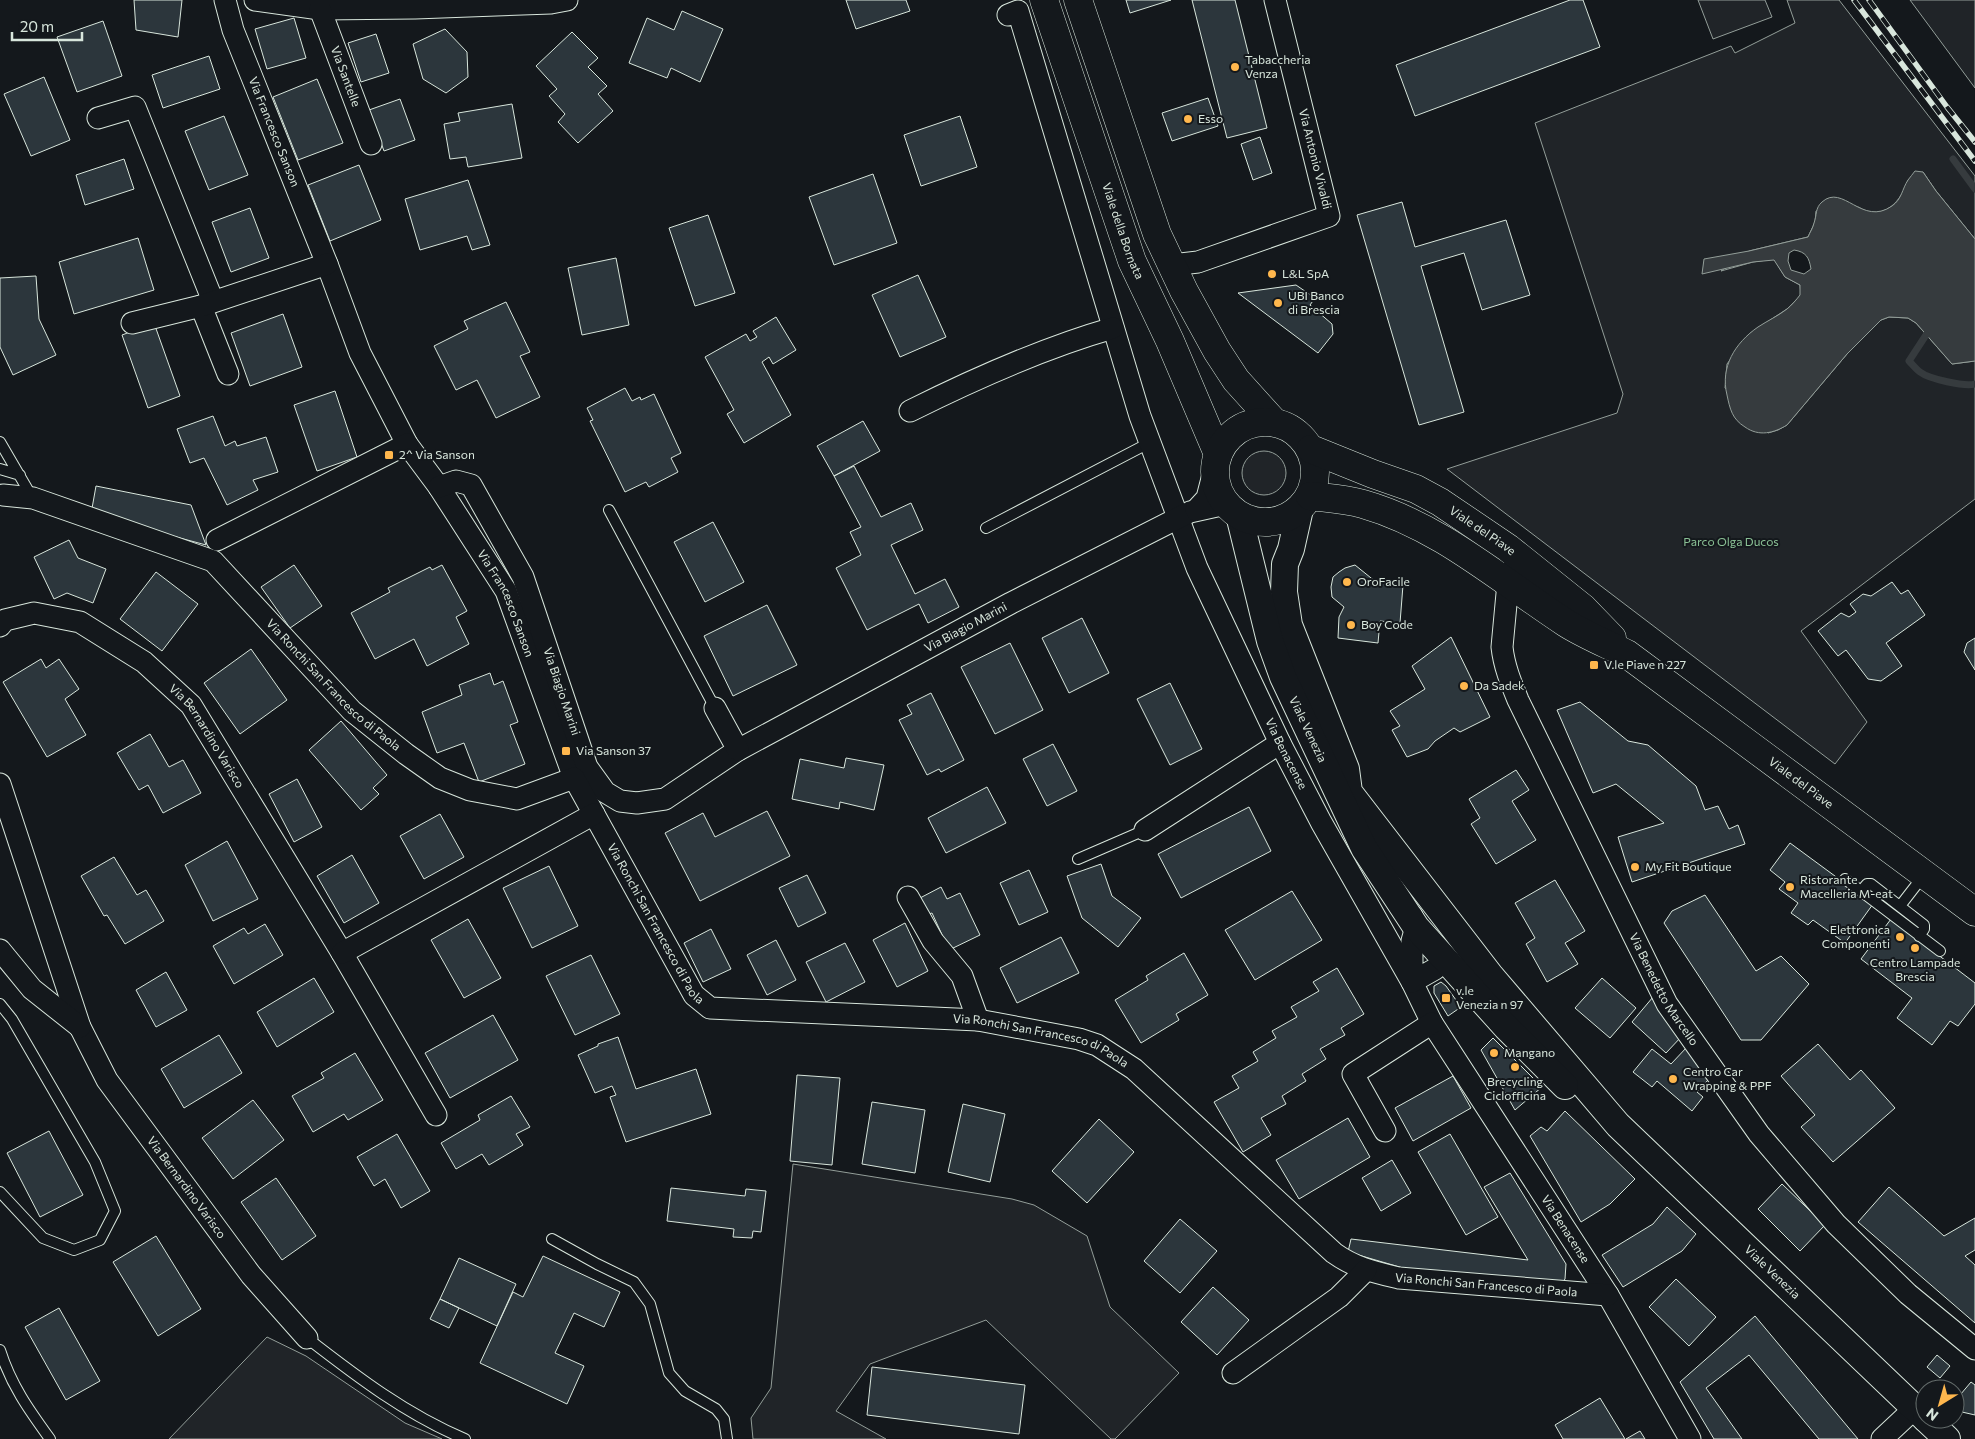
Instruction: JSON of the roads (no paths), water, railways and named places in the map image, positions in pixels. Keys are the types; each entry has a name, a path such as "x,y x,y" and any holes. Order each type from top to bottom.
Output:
{"main road":[{"name":"Viale della Bornata","path":"1044,0 1132,262 1170,341 1216,462"},
{"path":"1078,0 1157,234 1196,314 1236,380 1273,422"},
{"path":"1257,422 1273,422 1288,427 1301,436 1311,449 1316,465 1315,481 1305,502 1287,518 1271,522 1255,522 1232,510 1217,488 1216,462 1227,438 1240,427 1257,422"},
{"name":"Viale del Piave","path":"1311,449 1416,489 1474,524 1508,548 1583,608 1627,654"},
{"name":"Viale del Piave","path":"1305,502 1362,503 1408,521 1477,560 1568,624 1627,654 1975,912"}],"street":[{"name":"Via Francesco Sanson","path":"225,0 233,30 327,264 360,353 407,444 439,487 506,591 574,778"},
{"path":"255,0 320,9 531,4 568,0"},
{"name":"Via Antonio Vivaldi","path":"1172,265 1198,262 1329,216 1275,0"},
{"name":"Via Santelle","path":"320,9 372,144"},
{"path":"1008,15 1018,11 1149,443 1187,514 1207,498 1216,462"},
{"path":"98,118 135,107 207,304 228,374"},
{"path":"132,323 207,304 327,264"},
{"path":"910,411 983,375 1079,338 1113,328"},
{"path":"218,540 407,444"},
{"name":"Via Biagio Marini","path":"439,487 456,481 471,485 523,577 587,767 605,792 620,801 637,803 665,798 738,750 1011,603 1187,514 1232,510"},
{"name":"Via Ronchi San Francesco di Paola","path":"3,495 33,498 213,561 352,710 406,754 440,778 470,790 517,799 574,778 694,995 710,1008 978,1020 1097,1044 1134,1069 1334,1253 1350,1264 1399,1278 1608,1295"},
{"name":"Viale Venezia","path":"1305,502 1285,564 1284,592 1289,625 1346,769 1349,792 1403,890 1416,927"},
{"name":"Viale Venezia","path":"1232,510 1270,641 1283,677 1364,848 1416,927 1506,1027 1570,1091 1618,1125"},
{"name":"Via Benacense","path":"1187,514 1197,568 1280,743 1321,822 1412,982 1432,1023 1608,1295 1690,1439"},
{"name":"Via Benedetto Marcello","path":"1508,548 1509,582 1502,647 1509,679 1667,1004 1759,1134 1836,1224 1908,1294 1975,1349"},
{"name":"Via Bernardino Varisco","path":"0,626 5,620 34,613 80,622 144,662 191,705 342,953 436,1114"},
{"path":"716,708 738,750"},
{"path":"1145,830 1280,743"},
{"name":"Via Bernardino Varisco","path":"0,784 80,1027 113,1087 251,1275 307,1338"},
{"name":"Viale Venezia","path":"1349,792 1490,975 1618,1125 1915,1408"},
{"path":"342,953 594,814"},
{"path":"908,898 933,941 962,976 978,1020"},
{"name":"Via Benacense","path":"1412,982 1412,940 1416,927"},
{"name":"Via Bernardino Varisco","path":"0,950 32,989 80,1027"},
{"path":"1412,982 1435,970 1445,960"},
{"path":"1384,1131 1353,1074 1432,1023"},
{"path":"1233,1373 1339,1297 1366,1270"},
{"path":"1882,1439 1915,1419"},
{"name":"Viale Venezia","path":"1937,1429 1947,1439"}],"lane":[{"path":"0,442 33,498"},
{"path":"986,528 1149,443"},
{"path":"0,468 20,475"},
{"path":"609,510 716,708"},
{"path":"1078,859 1145,830"},
{"path":"1900,906 1924,874"},
{"path":"1845,879 1940,951"},
{"path":"1861,891 1866,884 1871,884 1924,924 1924,929 1919,936"},
{"path":"0,1004 12,1019 95,1162 115,1211 100,1240 74,1250 43,1238 0,1192"},
{"path":"552,1238 597,1264 634,1282 650,1304 669,1373 685,1391 716,1409 724,1418 727,1439"},
{"path":"307,1338 365,1383 443,1430 465,1439"},
{"path":"0,1350 5,1366 24,1404 50,1439"}],"waterway":[{"path":"1953,159 1975,189"},
{"path":"1926,335 1909,361 1920,372 1939,380 1970,385 1975,384"}],"railway":[{"path":"1854,0 1975,161"},
{"path":"1869,0 1947,107 1975,142"}],"place":[{"name":"Tabaccheria Venza","path":"1235,67"},
{"name":"Esso","path":"1188,119"},
{"name":"L&L SpA","path":"1272,274"},
{"name":"UBI Banco di Brescia","path":"1278,303"},
{"name":"2^ Via Sanson","path":"389,455"},
{"name":"OroFacile","path":"1347,582"},
{"name":"Boy Code","path":"1351,625"},
{"name":"V.le Piave n 227","path":"1594,665"},
{"name":"Da Sadek","path":"1464,686"},
{"name":"Via Sanson 37","path":"566,751"},
{"name":"My Fit Boutique","path":"1635,867"},
{"name":"Ristorante Macelleria M-eat","path":"1790,887"},
{"name":"Elettronica Componenti","path":"1900,937"},
{"name":"Centro Lampade Brescia","path":"1915,948"},
{"name":"v.le Venezia n 97","path":"1446,998"},
{"name":"Mangano","path":"1494,1053"},
{"name":"Brecycling Ciclofficina","path":"1515,1067"},
{"name":"Centro Car Wrapping & PPF","path":"1673,1079"}],"park label":[{"name":"Parco Olga Ducos","path":"1731,542"}]}
